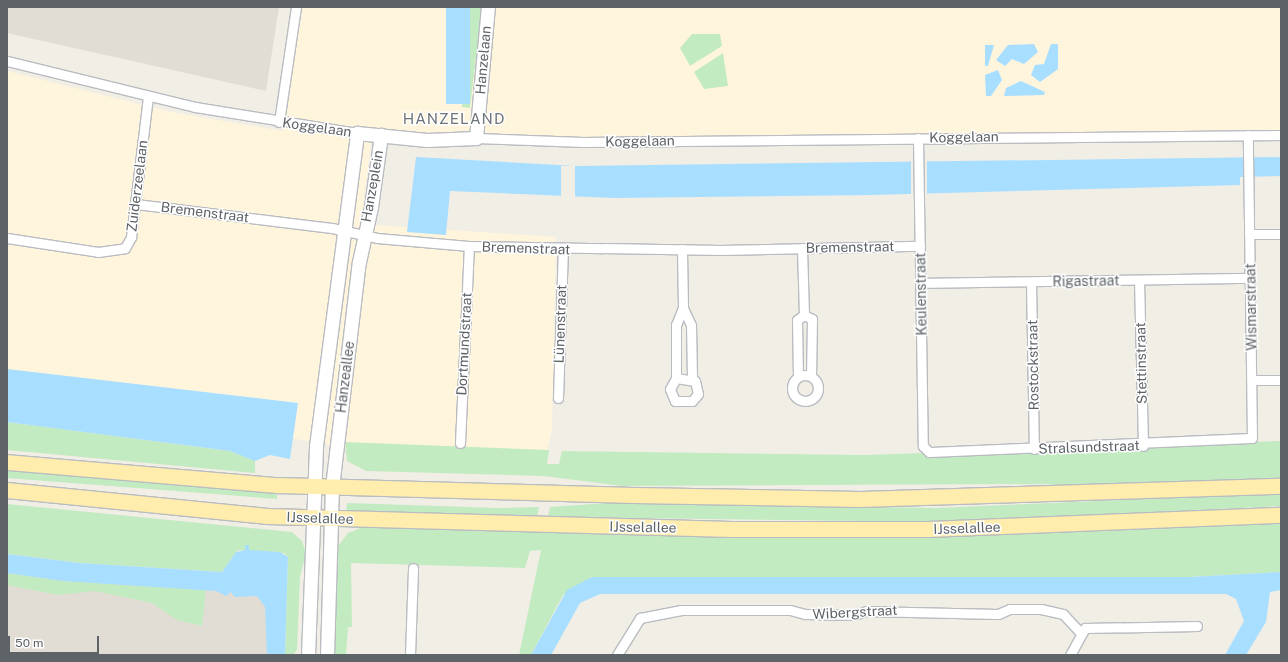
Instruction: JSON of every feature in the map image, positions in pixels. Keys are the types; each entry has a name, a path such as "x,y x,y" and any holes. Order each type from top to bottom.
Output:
{"main road":[{"path":"7,462 117,474 332,487 860,499 1281,486"},
{"name":"IJsselallee","path":"7,490 116,504 311,518 731,529 928,529 1281,515"}],"street":[{"path":"278,122 296,7"},
{"name":"Hanzelaan","path":"476,138 488,7"},
{"name":"Koggelaan","path":"7,61 148,98 278,122 357,133 427,140 476,138 583,142 1281,135"},
{"name":"Zuiderzeelaan","path":"7,238 98,252 120,251 131,237 148,98"},
{"name":"Hanzeplein","path":"345,231 357,133"},
{"name":"Hanzeplein","path":"363,236 371,207 380,135"},
{"name":"Wismarstraat","path":"1248,135 1247,157 1250,234 1252,438"},
{"name":"Keulenstraat","path":"918,138 925,450"},
{"name":"Bremenstraat","path":"136,204 345,231 363,236 469,246 563,250 682,250 920,246"},
{"name":"Hanzeallee","path":"308,655 313,486 345,231"},
{"path":"1250,234 1281,234"},
{"name":"Hanzeallee","path":"327,655 332,487 363,236"},
{"name":"Dortmundstraat","path":"460,442 469,246"},
{"path":"802,248 804,315"},
{"name":"Lünenstraat","path":"558,398 563,250"},
{"path":"682,250 683,308 676,325 676,378 670,394 684,404 692,401 698,394 697,385 692,378 691,325 683,308"},
{"name":"Rigastraat","path":"921,283 1250,278"},
{"name":"Stettinstraat","path":"1139,280 1143,446"},
{"name":"Rostockstraat","path":"1032,282 1034,449"},
{"path":"804,315 812,319 811,376"},
{"path":"798,376 811,376 817,382 818,392 806,401 798,399 792,391 798,376 797,320 804,315"},
{"path":"676,378 692,378"},
{"path":"1252,380 1281,380"},
{"name":"Stralsundstraat","path":"925,450 1143,446 1252,438"},
{"path":"410,655 413,568"},
{"name":"Wibergstraat","path":"617,655 640,618 681,610 790,610 805,614 854,615 866,611 998,614 1010,609 1041,609 1063,614 1080,632"},
{"path":"1070,655 1080,632 1091,627 1197,626"}],"shaded area":[{"path":"7,7 279,7 266,91 7,33"},
{"path":"296,7 1281,7 1281,130 655,138 372,135 361,224 556,237 552,430 543,468 362,451 275,435 7,397 7,71 171,112 283,131"},
{"path":"7,572 219,589 262,597 267,604 268,655 7,655"}],"green space":[{"path":"470,7 482,7 470,108 462,107"},
{"path":"692,34 720,34 722,46 690,66 680,48"},
{"path":"723,53 728,86 704,89 694,72"},
{"path":"7,422 230,451 255,461 255,473 7,450"},
{"path":"1281,441 1281,479 1094,488 1044,484 622,486 544,476 366,471 347,461 345,442 549,450 547,464 559,464 562,451 865,455"},
{"path":"7,470 277,493 277,499 7,478"},
{"path":"1281,493 1281,506 943,522 548,517 550,507 607,503 935,508"},
{"path":"347,503 499,508 539,507 537,517 346,512"},
{"path":"7,504 292,532 302,541 306,553 300,577 297,650 293,655 278,655 285,654 288,557 284,553 238,550 222,572 80,563 7,554"},
{"path":"1281,523 1281,572 1190,577 592,577 563,595 531,655 519,655 541,550 530,551 525,568 351,563 352,627 348,627 346,655 333,654 338,546 348,533 363,527 699,535 985,534"},
{"path":"7,573 63,581 206,590 202,626 177,620 152,603 95,591 58,595 7,585"}],"water":[{"path":"446,7 470,7 470,104 446,104"},
{"path":"1034,44 1038,52 1024,64 1012,59 1005,66 996,60 1008,45"},
{"path":"1051,44 1058,44 1058,69 1040,82 1031,75 1035,65 1044,64"},
{"path":"985,45 994,45 988,66 985,66"},
{"path":"998,70 1002,80 991,96 986,96 985,75"},
{"path":"1021,81 1045,92 1044,95 1004,96 1006,88"},
{"path":"416,157 575,166 1281,157 1281,176 1240,177 1240,185 872,195 614,198 450,191 446,235 407,232"},
{"path":"7,369 298,403 290,459 270,455 255,461 230,451 7,422"},
{"path":"245,545 249,545 249,550 280,552 288,557 285,654 267,655 265,607 257,596 235,597 231,592 226,596 216,591 63,581 7,573 7,554 80,563 222,572 236,552 245,550"},
{"path":"1281,572 1281,590 1270,592 1266,622 1246,655 1225,655 1244,621 1236,599 1226,594 600,594 580,603 551,655 531,655 567,590 592,577 1190,577"}],"pier":[{"path":"911,160 927,160 927,195 911,195"},
{"path":"561,166 575,166 575,197 561,197"}],"district":[{"name":"HANZELAND","path":"454,119"}]}
